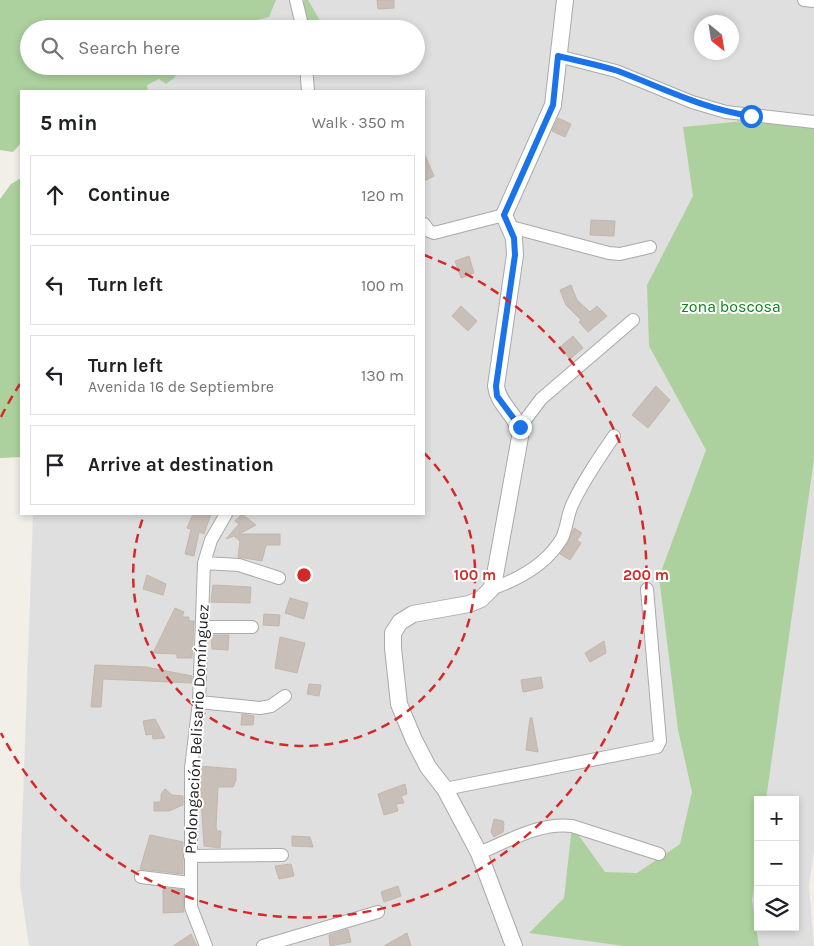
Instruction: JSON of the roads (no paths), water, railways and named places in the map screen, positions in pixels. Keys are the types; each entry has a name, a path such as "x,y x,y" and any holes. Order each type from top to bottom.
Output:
{"street":[{"path":"296,0 302,20"},
{"path":"491,590 520,437 520,427 497,396 496,386 515,255 508,221 553,105 565,0"},
{"path":"804,0 814,1"},
{"path":"558,56 616,71 692,102 726,112 814,122"},
{"path":"307,75 308,90"},
{"path":"425,225 432,232 508,221 609,253 620,254 650,247"},
{"path":"520,427 541,399 633,320"},
{"path":"514,946 479,854 445,789 428,767 399,704 393,633 400,622 413,614 469,604 491,590 515,581 527,573 556,547 562,538 576,497 614,436"},
{"name":"Prolongación Belisario Domínguez","path":"206,946 193,914 190,883 192,768 199,702 204,562 211,540 225,515"},
{"path":"204,562 239,565 279,578"},
{"path":"445,789 656,747 660,741 646,589"},
{"path":"202,627 252,627"},
{"path":"199,702 260,708 271,706 285,696"},
{"path":"479,854 532,831 559,824 572,826 659,854"},
{"path":"190,856 282,854"},
{"path":"141,876 190,883"},
{"path":"263,946 378,912"}],"park label":[{"name":"zona boscosa","path":"731,306"}]}
